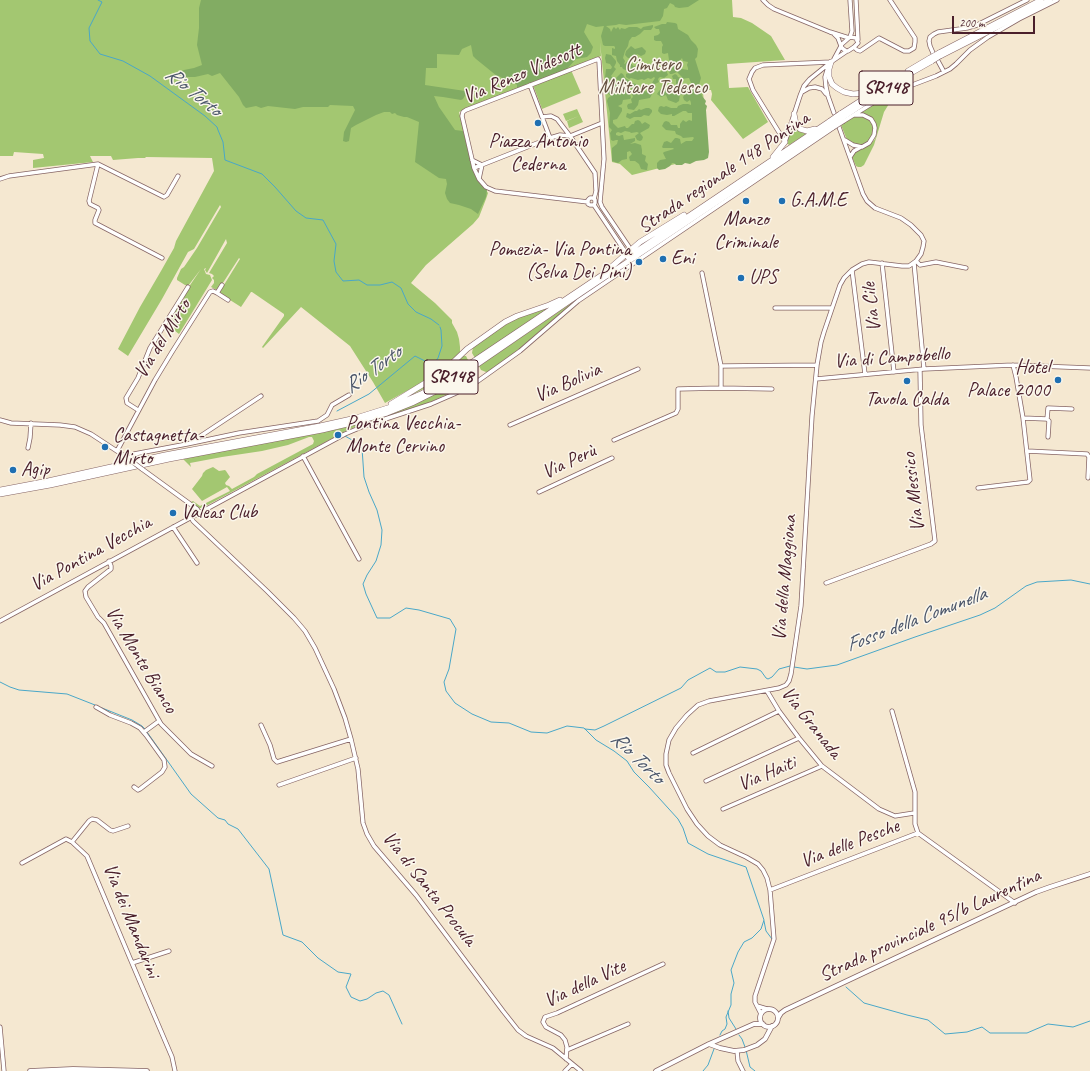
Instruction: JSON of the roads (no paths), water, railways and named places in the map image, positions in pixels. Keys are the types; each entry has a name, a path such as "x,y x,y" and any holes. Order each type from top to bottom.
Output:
{"highway":[{"path":"1031,5 1037,0"},
{"path":"1031,5 1041,0"},
{"path":"935,57 1050,0"},
{"path":"1031,13 1050,0"},
{"name":"Strada regionale 148 Pontina","path":"842,118 900,76 1031,5"},
{"name":"Strada regionale 148 Pontina","path":"479,361 579,290 763,166 842,118 935,57"},
{"path":"832,62 829,72 831,81 837,88 850,94 867,92 900,76"},
{"path":"794,114 798,128 802,130 811,130 830,125"},
{"name":"Strada regionale 148 Pontina","path":"424,394 479,361 830,125"},
{"path":"795,149 820,137"},
{"path":"763,166 776,154 785,142"},
{"path":"601,276 630,248 702,207"},
{"path":"380,410 438,376 467,349 507,321 521,314 552,304 579,290"},
{"path":"0,494 50,485 344,423 424,394"},
{"path":"344,423 356,422 387,412 424,394"},
{"path":"0,490 173,454 335,425"}],"main road":[{"name":"Strada provinciale 95/b Laurentina","path":"768,1034 772,1026 777,1022 781,1013 785,1010 1042,890 1090,874"},
{"name":"Strada provinciale 95/b Laurentina","path":"767,1009 774,1011 785,1010"},
{"path":"656,1071 709,1044 754,1024 758,1021 763,1011 767,1009"},
{"path":"774,1011 778,1018"},
{"path":"709,1044 720,1048 737,1051 751,1048 767,1038 768,1034 764,1025 760,1021 760,1015"},
{"path":"754,1024 772,1026"},
{"path":"30,1071 147,1071"}],"street":[{"path":"763,0 772,8 830,32 849,38 856,38 858,41"},
{"path":"834,113 828,96 825,77 828,68 838,54 843,42 849,38 852,32 850,0"},
{"path":"785,142 805,84 832,62 857,45 856,0"},
{"path":"854,47 857,50 861,50 879,38 904,51 914,48 916,42 915,38 890,0"},
{"path":"944,72 930,46 929,41 931,36 938,32 977,25 1027,0"},
{"path":"853,115 875,101 944,72 956,64 976,45 995,32 1057,0"},
{"path":"851,18 857,18"},
{"path":"830,32 836,36 843,49 847,51"},
{"name":"Via Renzo Videsott","path":"479,179 474,168 462,112 598,59 600,61 604,163 600,202 630,248"},
{"path":"823,62 825,64 825,68"},
{"path":"785,142 753,90 749,79 751,72 755,68 763,65 832,62"},
{"path":"530,85 550,138"},
{"path":"800,96 806,89 814,87 822,89 828,96"},
{"path":"842,118 859,114 867,117 875,126 875,133 869,144 854,151 850,157"},
{"path":"542,117 551,116 557,118 595,173 596,190 594,205 626,253"},
{"path":"474,168 550,138 560,135 570,136 602,123"},
{"name":"Via Pontina Vecchia","path":"0,621 199,512 350,432 368,424 431,404 458,392 483,378 520,351 578,301 820,137 830,125"},
{"path":"839,126 863,194 869,203 875,208 904,220 921,235 924,241 921,254 915,262 906,266 866,263 852,270 865,374"},
{"path":"844,140 853,146 862,147"},
{"path":"472,160 482,165"},
{"path":"0,179 9,176 98,164 164,197 167,195 178,176"},
{"path":"98,164 89,201 90,204 99,210 95,223 162,258"},
{"path":"482,165 479,179 486,187 493,190 588,202 590,205 594,205"},
{"path":"588,202 591,198 594,199"},
{"path":"620,244 630,248"},
{"path":"915,262 920,264 936,262 966,268"},
{"path":"915,262 922,370"},
{"name":"Via Cile","path":"882,263 894,372"},
{"name":"Via della Maggiona","path":"760,1015 755,1000 755,994 774,941 770,890 766,875 758,864 714,841 702,830 692,818 681,799 666,765 665,756 669,740 676,728 698,705 709,701 768,691 786,685 789,681 801,601 817,365 822,338 841,283 852,270"},
{"path":"702,273 721,366 721,388"},
{"path":"222,284 217,293 228,300"},
{"name":"Via del Mirto","path":"138,410 127,402 126,398 138,378 150,348 188,287"},
{"name":"Via del Mirto","path":"117,451 159,373 210,292 213,291 217,293"},
{"path":"775,308 832,308"},
{"path":"721,366 817,365"},
{"path":"978,488 1031,480 1023,418 1013,365"},
{"name":"Via di Campobello","path":"816,379 865,374 1013,365 1090,368"},
{"name":"Via Bolivia","path":"510,425 638,369"},
{"name":"Via Messico","path":"826,583 931,544 935,541 921,422 922,370"},
{"path":"614,440 676,413 678,409 678,389 772,389"},
{"path":"129,459 134,454 239,433 319,420 327,415 332,405 349,395"},
{"path":"187,444 261,396"},
{"path":"1048,437 1049,421 1047,419 1047,410 1049,408 1072,409"},
{"path":"1023,418 1047,419"},
{"path":"0,420 8,422 75,427 88,433 129,459 199,512"},
{"path":"28,448 31,424"},
{"path":"1027,452 1087,454 1089,457 1088,478"},
{"path":"303,456 359,559"},
{"name":"Via Perù","path":"539,492 612,458"},
{"name":"Via di Santa Procula","path":"191,517 193,521 270,594 305,631 336,692 356,758 363,823 374,846 416,895 519,1031 524,1035 553,1048 580,1071"},
{"path":"172,527 197,563"},
{"name":"Via Monte Bianco","path":"109,561 111,569 89,585 86,589 86,596 104,623 159,721 190,753 212,766"},
{"name":"Via Granada","path":"768,691 798,738 822,766 879,809 895,816 914,813"},
{"path":"96,707 110,715 131,723 144,732 164,759 165,766 162,772 140,789 137,789 134,786"},
{"path":"693,753 780,711"},
{"path":"892,711 915,792 914,813 915,826 918,833"},
{"path":"144,732 159,721"},
{"path":"261,725 274,759 277,762 351,739"},
{"path":"706,781 798,738"},
{"path":"279,785 356,758"},
{"name":"Via Haiti","path":"723,809 822,766"},
{"path":"22,863 64,839 68,839 72,842 89,821 93,819 113,831 128,826"},
{"name":"Via delle Pesche","path":"770,890 918,833 1015,903"},
{"name":"Via dei Mandarini","path":"72,842 86,854 90,860 172,1057 175,1071"},
{"path":"132,963 169,951"},
{"name":"Via della Vite","path":"567,1050 566,1043 562,1036 549,1030 545,1026 543,1021 546,1017 664,964"},
{"path":"757,1006 767,1009"},
{"path":"566,1059 567,1050 628,1024"},
{"path":"0,1027 4,1071"},
{"path":"737,1051 742,1071"},
{"path":"565,1071 572,1064"}],"waterway":[{"name":"Rio Torto","path":"98,0 102,2 89,28 90,41 100,54 123,61 150,76 205,116 217,127 223,142 225,160 262,174 296,211 306,218 323,220 336,244 334,261 336,272 343,281 359,280 367,285 380,285 392,282 401,288 408,304 416,312 431,319 439,325"},
{"name":"Rio Torto","path":"337,411 369,394 415,356 433,365 438,358 442,346 440,327"},
{"name":"Rio Torto","path":"345,436 359,444 362,448 364,477 377,510 382,530 381,545 376,561 363,584 366,594 377,618 390,618 406,608 419,610 450,619 456,629 449,669 444,682 446,691 455,703 472,714 491,722 509,723 531,732 547,733 567,726 584,728 596,740 627,761 634,772 678,819 688,843 708,854 746,867 764,920 761,929 752,938 744,942 738,952 731,970 734,983 731,994 731,1005 726,1017 727,1024 720,1035"},
{"name":"Fosso della Comunella","path":"794,667 807,669 837,665 980,615 995,608 1026,586 1037,582 1071,580 1090,584"},
{"name":"Fosso della Comunella","path":"585,729 595,730 604,726 681,688 688,680 710,668 716,672 725,672 740,667 757,669 761,671 768,679 772,677 779,669 790,666"},
{"path":"0,682 19,690 67,694 95,705"},
{"path":"102,708 132,720 145,729"},
{"path":"147,732 191,794 218,818 225,820 228,824 238,829 269,869 283,935 302,942 318,958 338,972 351,974 346,987 351,997 360,1001 383,991 389,995 402,1024"},
{"path":"764,921 766,931 772,939"},
{"path":"846,987 864,1003 928,1020 945,1034 967,1032 982,1027 990,1033 1027,1033 1048,1024 1073,1027 1090,1021"},
{"path":"728,1011 729,1018 736,1029"},
{"path":"739,1035 745,1047"},
{"name":"Rio Torto","path":"703,1071 708,1065 714,1049"},
{"path":"746,1050 750,1067 755,1071"}],"place":[{"name":"Piazza Antonio Cederna","path":"538,123"},
{"name":"Manzo Criminale","path":"746,201"},
{"name":"G.A.M.E","path":"782,201"},
{"name":"Eni","path":"663,259"},
{"name":"Pomezia- Via Pontina (Selva Dei Pini)","path":"639,262"},
{"name":"UPS","path":"741,278"},
{"name":"Hotel Palace 2000","path":"1058,380"},
{"name":"Tavola Calda","path":"907,381"},
{"name":"Pontina Vecchia- Monte Cervino","path":"338,435"},
{"name":"Castagnetta- Mirto","path":"105,447"},
{"name":"Agip","path":"13,470"},
{"name":"Valeas Club","path":"173,513"}],"park label":[{"name":"Cimitero Militare Tedesco","path":"653,76"}]}
